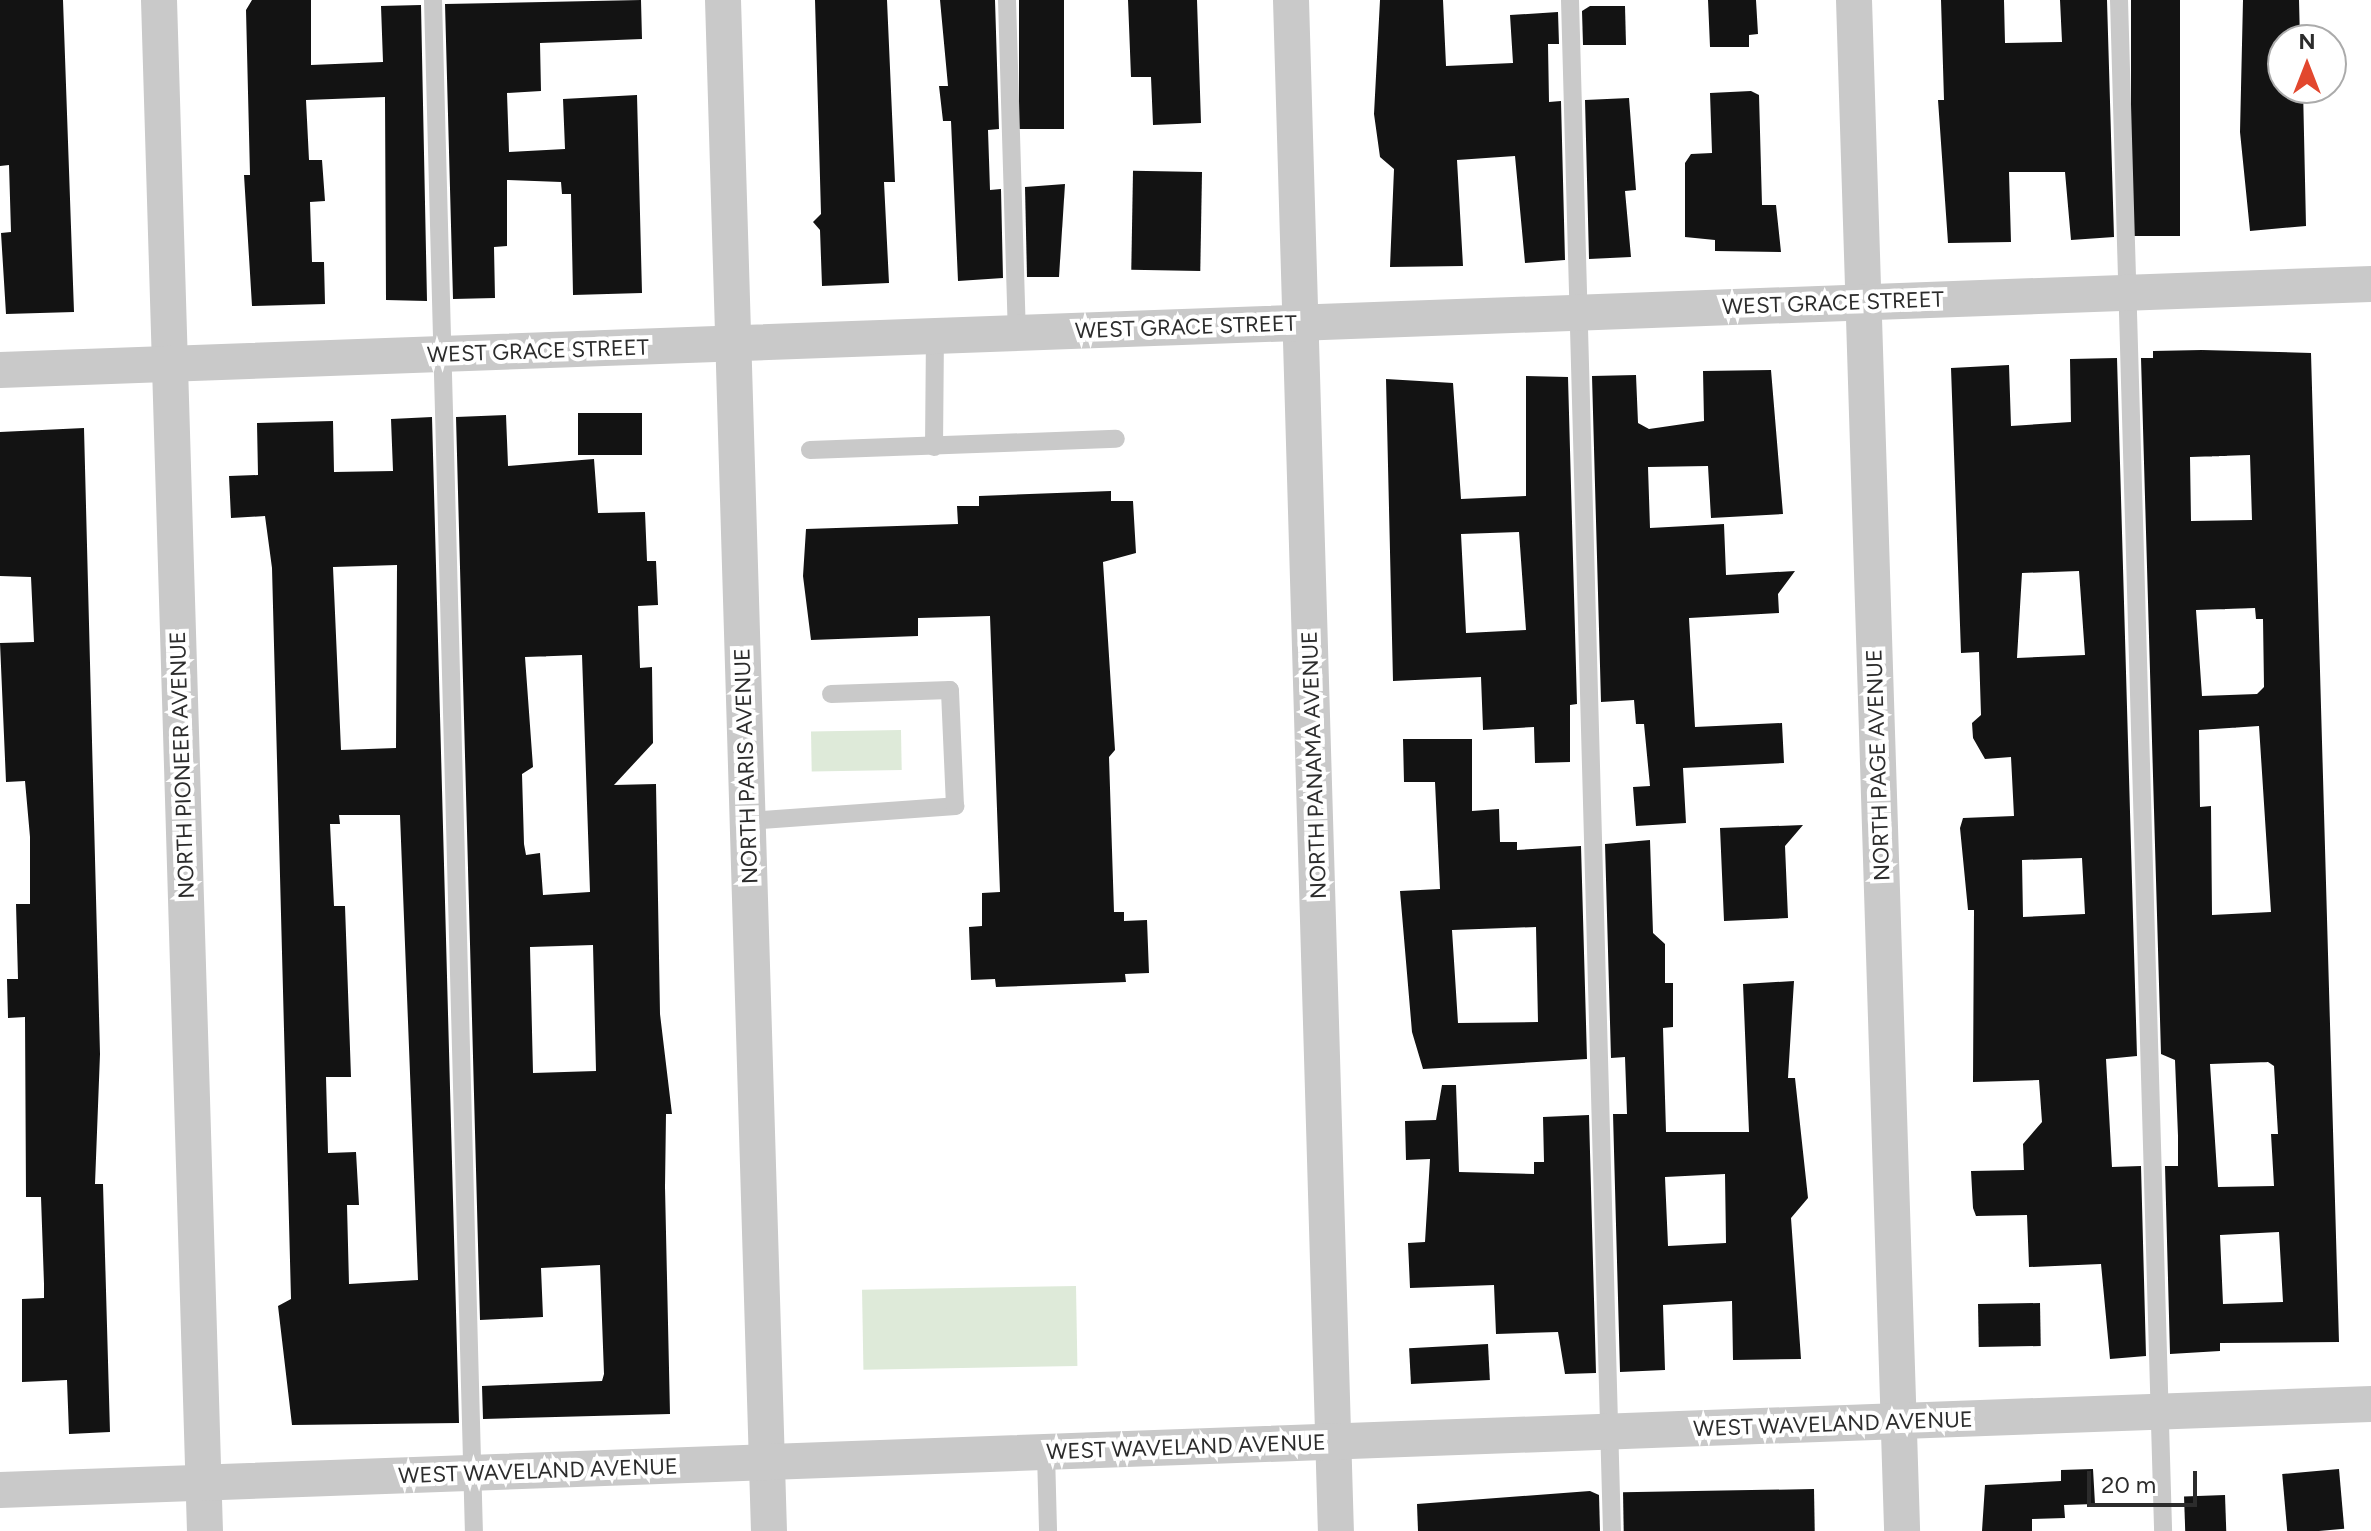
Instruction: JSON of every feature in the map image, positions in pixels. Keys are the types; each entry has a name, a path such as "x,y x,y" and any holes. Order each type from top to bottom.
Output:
{"street":[{"name":"NORTH PIONEER AVENUE","path":"159,0 205,1531"},
{"name":"NORTH PARIS AVENUE","path":"723,0 769,1531"},
{"name":"NORTH PANAMA AVENUE","path":"1291,0 1336,1531"},
{"name":"NORTH PAGE AVENUE","path":"1854,0 1902,1531"},
{"name":"WEST GRACE STREET","path":"0,370 2371,284"},
{"name":"WEST WAVELAND AVENUE","path":"0,1490 2371,1404"}],"lane":[{"path":"433,0 474,1531"},
{"path":"1007,0 1017,333"},
{"path":"1570,0 1581,312 1612,1531"},
{"path":"2119,0 2163,1531"},
{"path":"934,447 935,336"},
{"path":"810,450 1116,439"},
{"path":"748,821 955,806 950,690 831,694"},
{"path":"1046,1453 1048,1531"}],"green space":[{"path":"901,730 902,770 812,772 811,732"},
{"path":"1076,1286 1077,1366 863,1370 862,1290"}],"building":[{"path":"0,0 63,0 74,312 6,314 1,233 11,232 9,165 0,166"},
{"path":"252,0 311,0 311,65 383,62 381,6 421,5 427,301 386,300 385,97 306,100 309,160 322,160 325,201 310,202 312,262 324,262 325,304 252,306 244,175 250,175 246,10"},
{"path":"641,0 642,39 540,43 541,91 507,93 509,152 565,149 563,99 637,95 642,293 573,295 571,194 562,194 561,182 507,180 507,246 494,247 495,298 453,299 445,4"},
{"path":"815,0 887,0 895,182 884,182 889,283 822,286 820,230 813,222 821,214"},
{"path":"940,0 995,0 999,129 988,130 990,190 1001,189 1003,278 958,281 951,121 943,121 939,86 948,86"},
{"path":"1019,0 1064,0 1064,129 1019,129"},
{"path":"1128,0 1197,0 1201,123 1153,125 1151,77 1131,77"},
{"path":"1380,0 1443,0 1446,66 1513,63 1510,15 1558,12 1559,44 1548,44 1549,102 1561,101 1565,260 1525,263 1515,156 1457,160 1463,266 1390,267 1394,169 1380,157 1374,114"},
{"path":"1708,0 1756,0 1758,34 1749,35 1749,47 1710,47"},
{"path":"1941,0 2004,0 2005,43 2062,42 2060,0 2107,0 2114,237 2071,240 2065,172 2009,172 2011,242 1948,243 1938,100 1944,100"},
{"path":"2131,0 2180,0 2180,236 2131,236"},
{"path":"2243,0 2299,0 2300,24 2267,24 2267,104 2303,104 2306,226 2250,231 2240,132"},
{"path":"1590,6 1625,6 1626,45 1583,45 1582,11"},
{"path":"1751,91 1759,95 1762,205 1776,205 1781,252 1715,251 1715,240 1685,237 1685,163 1691,154 1712,153 1710,93"},
{"path":"1629,98 1636,190 1625,191 1631,257 1589,259 1585,100"},
{"path":"1133,171 1202,172 1200,271 1131,270"},
{"path":"1065,184 1059,277 1027,277 1025,187"},
{"path":"2153,351 2311,353 2339,1342 2220,1343 2220,1351 2170,1354 2165,1166 2178,1166 2178,1136 2175,1060 2161,1054 2141,358 2153,358","holes":["2250,455 2252,520 2191,521 2190,457","2255,608 2256,619 2263,619 2264,687 2257,694 2202,696 2196,610","2259,726 2271,912 2212,915 2211,806 2200,807 2199,730","2268,1062 2274,1066 2278,1134 2271,1134 2274,1186 2218,1187 2210,1064","2279,1232 2283,1302 2223,1304 2220,1235"]},
{"path":"2117,358 2137,1056 2106,1059 2112,1167 2141,1166 2146,1356 2110,1359 2101,1264 2029,1267 2027,1215 1976,1216 1971,1171 2024,1170 2023,1144 2042,1122 2039,1080 1973,1082 1974,910 1968,910 1960,828 1963,818 2014,816 2011,757 1985,759 1973,738 1972,723 1981,715 1979,652 1961,653 1951,368 2009,365 2011,426 2071,422 2070,359","holes":["2079,571 2085,655 2017,658 2022,573","2082,858 2085,914 2023,917 2022,860"]},
{"path":"1771,370 1783,514 1711,518 1708,466 1648,467 1650,528 1724,524 1726,575 1795,571 1778,594 1779,613 1689,618 1695,727 1782,723 1784,763 1683,768 1686,823 1636,826 1633,787 1650,786 1644,724 1636,724 1634,700 1601,702 1592,376 1636,375 1638,423 1649,429 1704,421 1703,371"},
{"path":"1526,376 1568,377 1577,704 1570,705 1570,762 1535,763 1534,727 1483,730 1481,677 1393,681 1386,379 1453,383 1461,499 1526,496","holes":["1519,532 1526,630 1466,633 1461,534"]},
{"path":"578,413 642,413 642,455 578,455"},
{"path":"506,415 508,466 594,459 598,513 645,512 647,561 656,561 658,605 638,606 640,668 652,667 653,743 614,785 656,784 660,1014 672,1114 666,1114 665,1187 670,1414 483,1419 482,1386 602,1381 604,1374 600,1265 541,1268 543,1317 480,1320 456,417","holes":["582,655 590,892 543,895 540,853 526,855 524,844 522,774 533,767 525,657","593,945 596,1071 533,1073 530,947"]},
{"path":"432,417 459,1423 292,1425 278,1306 291,1299 272,568 265,516 231,518 229,476 258,475 257,423 333,421 334,472 393,471 391,419","holes":["397,565 396,748 341,750 333,567","339,815 400,815 418,1280 349,1284 347,1205 359,1205 356,1152 328,1153 326,1077 351,1077 345,906 334,906 330,824 340,824"]},
{"path":"84,428 100,1054 95,1184 103,1184 110,1432 69,1434 67,1380 22,1382 22,1299 44,1298 44,1284 41,1197 26,1197 25,1017 8,1018 7,979 18,979 16,904 30,904 30,837 25,781 6,782 0,643 34,642 31,577 0,576 0,432"},
{"path":"1111,491 1111,501 1133,501 1136,553 1103,562 1115,750 1109,757 1114,912 1124,912 1124,921 1147,920 1149,973 1125,974 1126,982 996,987 995,979 971,980 969,927 982,926 982,893 1000,892 990,616 918,618 918,636 811,640 803,576 806,529 958,524 957,506 979,506 979,496"},
{"path":"1403,739 1472,739 1472,811 1499,809 1500,842 1517,842 1517,850 1581,846 1587,1059 1423,1069 1412,1032 1400,891 1440,889 1435,782 1404,782","holes":["1536,927 1538,1022 1458,1023 1452,930"]},
{"path":"1803,825 1785,846 1788,918 1724,921 1720,828"},
{"path":"1650,840 1653,933 1665,944 1665,983 1673,983 1673,1027 1663,1028 1666,1132 1749,1132 1743,984 1794,981 1788,1078 1795,1078 1808,1198 1791,1218 1801,1359 1733,1360 1732,1301 1663,1305 1665,1370 1620,1372 1613,1114 1627,1114 1625,1057 1611,1058 1605,844","holes":["1725,1174 1726,1243 1668,1246 1665,1177"]},
{"path":"1442,1085 1456,1085 1459,1172 1534,1174 1534,1162 1544,1162 1543,1117 1589,1115 1596,1373 1565,1374 1558,1332 1496,1334 1494,1285 1410,1288 1408,1243 1425,1242 1430,1159 1406,1160 1405,1121 1436,1120"},
{"path":"2040,1303 2041,1346 1979,1347 1978,1304"},
{"path":"1488,1344 1490,1380 1411,1384 1409,1348"},
{"path":"2093,1469 2095,1504 2064,1505 2065,1518 2032,1519 2032,1531 1982,1531 1985,1485 2061,1481 2061,1470"},
{"path":"2339,1469 2344,1529 2287,1531 2282,1474"},
{"path":"1814,1489 1815,1531 1624,1531 1623,1492"},
{"path":"1590,1491 1599,1495 1600,1531 1418,1531 1417,1504"},
{"path":"2225,1495 2226,1531 2185,1531 2184,1496"}]}
